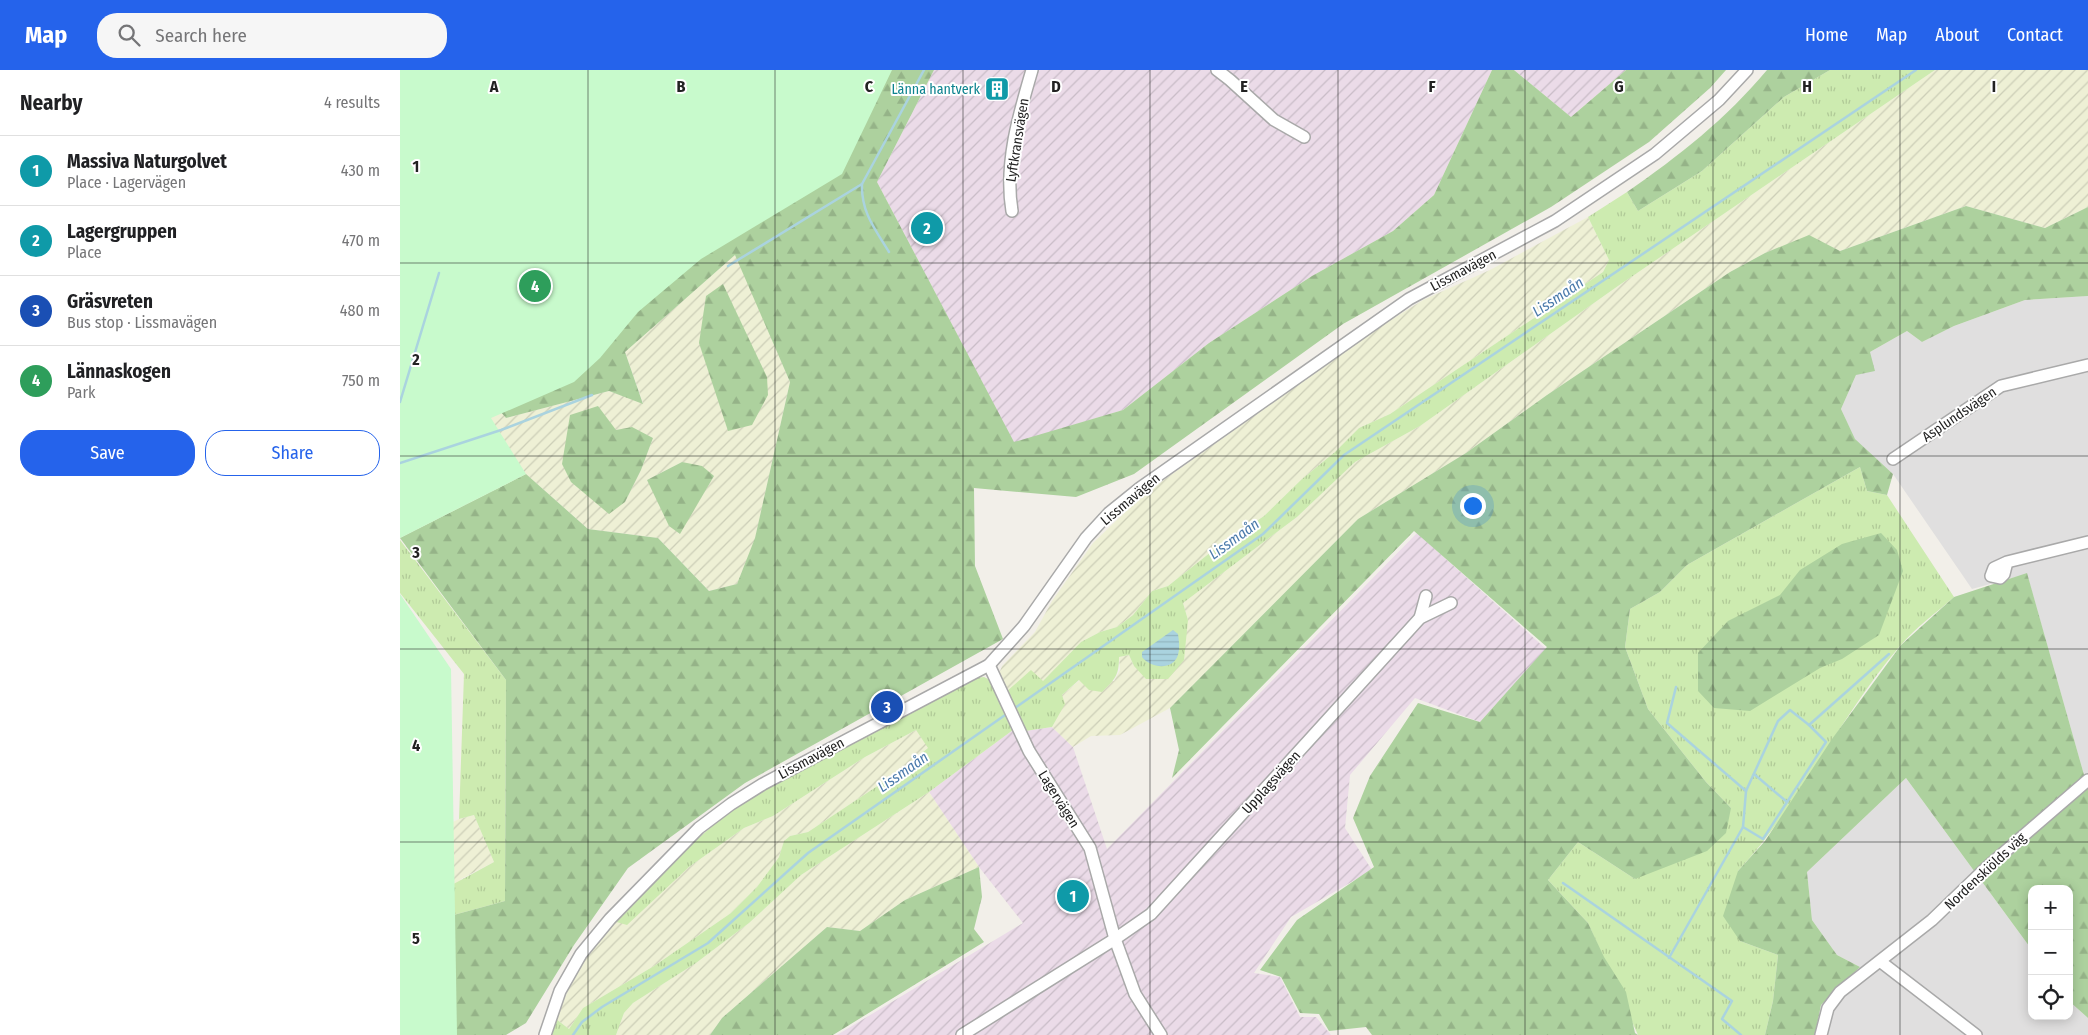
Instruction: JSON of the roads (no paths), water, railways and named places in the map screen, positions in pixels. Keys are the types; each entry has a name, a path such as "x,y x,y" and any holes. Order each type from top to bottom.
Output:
{"street":[{"name":"Lyftkransvägen","path":"1012,211 1009,193 1013,151 1020,108 1032,70"},
{"path":"1216,70 1230,80 1274,120 1304,137"},
{"name":"Lissmavägen","path":"545,1035 560,991 581,954 610,919 699,828 731,804 763,784 989,665 1024,626 1086,538 1109,513 1140,488 1409,299 1555,221 1655,154 1718,100 1747,70"},
{"name":"Asplundsvägen","path":"1893,459 2001,386 2088,365"},
{"path":"2007,562 2088,542"},
{"path":"1420,618 1426,596"},
{"path":"1420,618 1451,603"},
{"name":"Upplagsvägen","path":"1115,939 1151,914 1420,618"},
{"name":"Lagervägen","path":"989,665 1029,751 1090,848 1115,939 1135,994 1161,1035"},
{"name":"Nordenskiölds väg","path":"1821,1035 1828,1008 1840,992 1881,962 1932,920 1986,868 2088,780"},
{"path":"962,1035 1115,939"},
{"path":"1881,962 1976,1035"}],"water":[{"path":"1173,630 1178,634 1179,652 1171,664 1161,666 1150,664 1142,657 1142,652"}],"waterway":[{"path":"862,184 924,70"},
{"name":"Lissmaån","path":"1012,710 1263,534 1344,455 1916,70"},
{"path":"728,266 862,184 866,212 889,252"},
{"path":"400,402 439,273"},
{"path":"400,463 501,430 592,395"},
{"path":"1743,827 1763,839 1826,742 1809,725 1889,654"},
{"path":"1676,687 1667,723 1746,791"},
{"path":"1669,958 1743,827 1746,791 1778,721 1790,710 1809,725"},
{"name":"Lissmaån","path":"573,1035 582,1022 602,1007 708,943 808,853 1008,713"},
{"path":"1754,774 1787,802"},
{"path":"1563,883 1732,1001 1722,1019 1741,1035"}],"place":[{"name":"Länna hantverk","path":"997,89"},
{"name":"Lagergruppen","path":"927,228"},
{"name":"Lännaskogen","path":"535,286"},
{"name":"Gräsvreten","path":"887,707"},
{"name":"Massiva Naturgolvet","path":"1073,896"}]}
